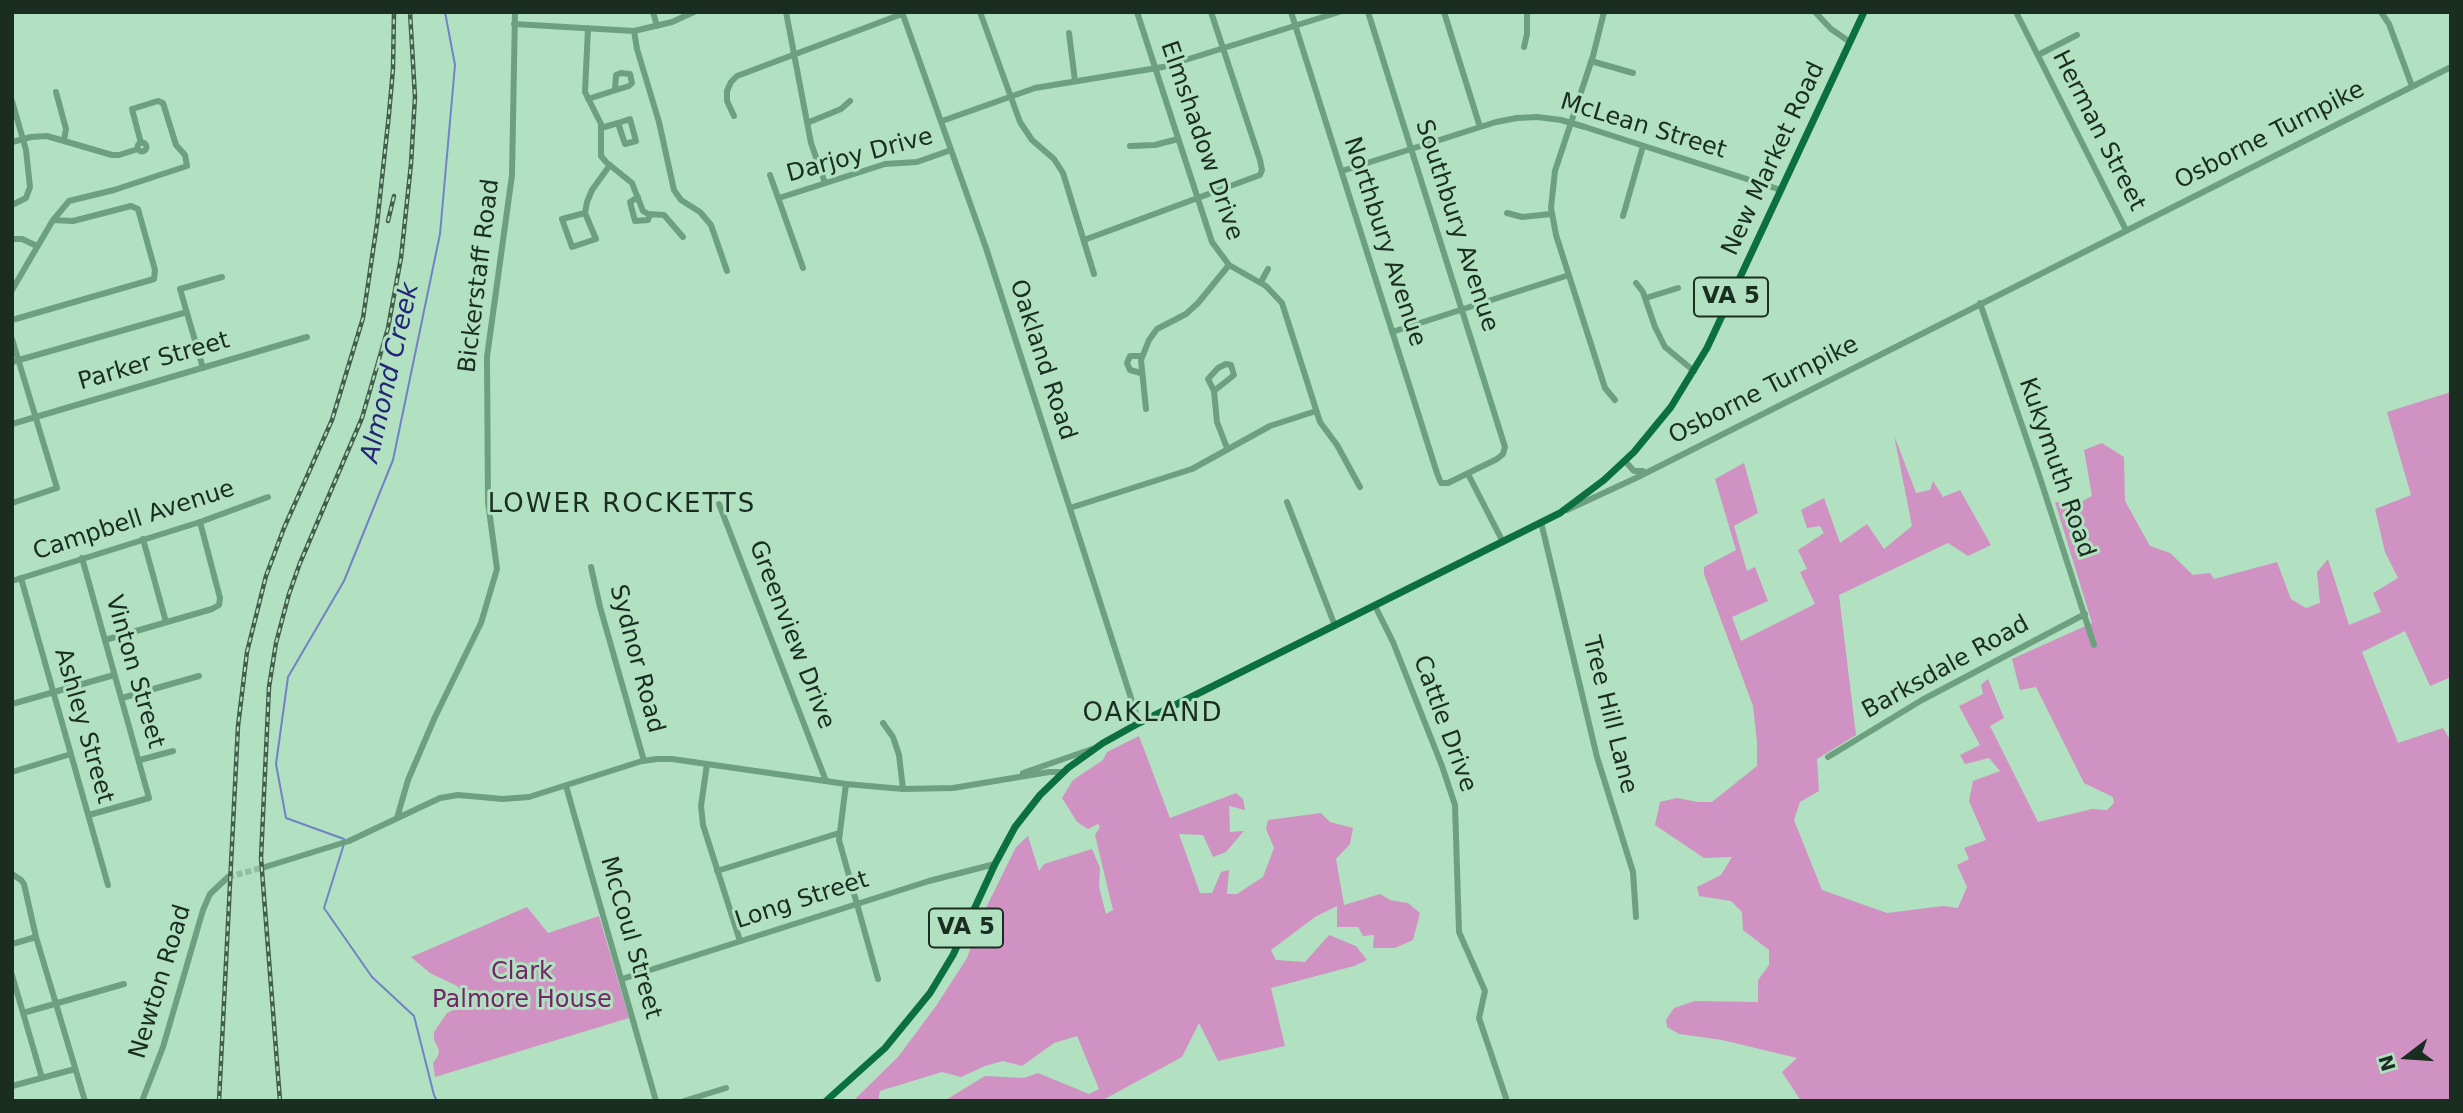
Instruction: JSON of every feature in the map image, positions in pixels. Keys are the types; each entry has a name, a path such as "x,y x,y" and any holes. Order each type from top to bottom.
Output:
{"main road":[{"name":"New Market Road","path":"1560,513 1625,461 1663,418 1694,370 1864,12"},
{"name":"Osborne Turnpike","path":"1094,749 1139,723 1560,513"},
{"name":"VA 5","path":"827,1101 885,1048 930,993 953,955 995,864 1020,820 1051,783 1094,749"}],"street":[{"name":"Bickerstaff Road","path":"397,818 408,780 435,717 481,623 497,569 489,517 487,357 512,175 515,12"},
{"path":"653,12 657,26"},
{"path":"514,24 634,31 657,26 694,12"},
{"path":"786,12 811,143 825,183"},
{"path":"980,12 1026,132 1060,168 1094,274"},
{"name":"Elmshadow Drive","path":"1137,12 1212,242 1229,265 1261,282 1274,293 1287,315 1320,422 1337,445 1360,487"},
{"path":"1084,240 1253,180 1261,173 1260,160 1211,12"},
{"name":"Northbury Avenue","path":"1291,12 1441,483 1448,483 1468,474"},
{"path":"942,121 1035,88 1155,69 1339,12"},
{"name":"Southbury Avenue","path":"1368,12 1504,441 1504,451 1500,457 1468,474"},
{"path":"1444,12 1480,127"},
{"path":"1524,47 1527,12"},
{"path":"1604,12 1553,178 1551,214 1605,388 1615,400"},
{"path":"1815,12 1831,29 1850,42"},
{"path":"2381,12 2389,24"},
{"path":"2387,12 2412,86"},
{"path":"734,116 728,105 728,87 743,72 902,13"},
{"name":"Oakland Road","path":"902,13 992,267 1139,723"},
{"name":"Herman Street","path":"2017,13 2126,230"},
{"path":"588,28 585,87 588,99 599,118 600,151 610,165 629,180 643,211 664,215 683,237"},
{"path":"634,31 636,49 659,122 674,190 681,200 700,212 712,225 727,271"},
{"path":"1069,33 1075,81"},
{"path":"2038,55 2077,35"},
{"path":"1591,61 1633,73"},
{"name":"Osborne Turnpike","path":"1560,513 1606,493 2451,67"},
{"path":"588,99 615,90"},
{"path":"56,92 66,129 64,140"},
{"path":"12,101 23,139 30,191 24,201 12,205"},
{"path":"12,142 47,136 119,155 139,146 132,108 158,101 163,103 176,145 185,155 187,166 114,190 69,201 54,219 12,290"},
{"path":"807,123 841,109 850,101"},
{"name":"McLean Street","path":"1342,171 1480,127 1528,117 1571,123 1781,190"},
{"path":"601,128 618,123"},
{"path":"1130,146 1154,145 1178,139"},
{"path":"1623,216 1643,146"},
{"name":"Darjoy Drive","path":"779,198 885,164 917,162 951,150"},
{"path":"586,213 562,219 572,247 596,239 586,213 592,190 610,165"},
{"path":"770,175 803,268"},
{"path":"638,197 630,202 635,221 648,220 650,214"},
{"path":"12,320 154,278 155,270 136,208 133,206 70,222 54,219"},
{"path":"1507,213 1522,217 1551,214"},
{"path":"12,239 22,239 37,246"},
{"path":"1146,409 1141,373 1142,356 1149,340 1157,329 1186,314 1229,265"},
{"path":"1261,282 1268,269"},
{"path":"1392,332 1569,275"},
{"path":"203,368 180,289 222,277"},
{"path":"1636,283 1646,298 1665,347 1694,370"},
{"path":"1646,298 1678,288"},
{"name":"Kukymuth Road","path":"1980,303 2094,645"},
{"path":"15,361 187,312"},
{"name":"Parker Street","path":"12,424 307,337"},
{"path":"12,339 15,361 57,488 12,503"},
{"path":"1141,373 1130,370 1126,363 1130,356 1142,356"},
{"path":"1214,391 1233,377 1235,372 1231,365 1223,366 1208,377 1214,391 1216,422 1227,448"},
{"path":"1070,508 1179,474 1270,426 1316,411"},
{"path":"1625,461 1634,471 1652,469"},
{"path":"1468,474 1503,542"},
{"path":"1600,483 1606,493"},
{"name":"Campbell Avenue","path":"12,581 200,522 268,497"},
{"path":"1287,502 1335,626"},
{"name":"Greenview Drive","path":"719,504 826,781"},
{"path":"105,640 219,605 220,598 200,522"},
{"name":"Tree Hill Lane","path":"1541,522 1597,757 1633,872 1636,917"},
{"path":"143,539 166,622"},
{"name":"Vinton Street","path":"82,558 149,798 89,815"},
{"name":"Sydnor Road","path":"591,567 644,761"},
{"name":"Ashley Street","path":"21,578 108,885"},
{"name":"Cattle Drive","path":"1375,606 1393,642 1455,805 1459,932 1485,991 1479,1018 1507,1101"},
{"name":"Barksdale Road","path":"1828,757 1922,700 2085,614"},
{"path":"12,704 114,674"},
{"path":"122,698 199,676"},
{"path":"883,723 893,737 899,755 903,789"},
{"path":"1012,777 1094,749"},
{"path":"140,760 173,751"},
{"path":"12,772 71,754"},
{"path":"265,868 344,843 427,803 451,795 518,799 644,761 663,758 846,784 903,789 953,788 1012,777 1063,772"},
{"path":"707,764 701,817 740,941"},
{"path":"1038,774 1045,775 1051,783"},
{"path":"846,784 839,833 841,850 878,979"},
{"name":"McCoul Street","path":"566,786 656,1101"},
{"path":"717,871 839,833"},
{"name":"Long Street","path":"622,979 929,881 995,864"},
{"path":"12,874 23,884 55,1004 85,1101"},
{"name":"Newton Road","path":"142,1101 163,1047 202,910 210,894 227,879"},
{"path":"12,944 36,937"},
{"path":"12,975 42,1078"},
{"path":"23,1013 124,984"},
{"path":"12,1086 75,1069"},
{"path":"684,1101 726,1088"}],"green space":[{"path":"2451,392 2451,677 2430,686 2405,631 2362,652 2398,743 2443,728 2451,741 2451,1101 1801,1101 1782,1072 1797,1058 1722,1040 1679,1034 1667,1027 1666,1020 1674,1008 1695,1001 1758,1002 1758,980 1769,965 1769,950 1743,930 1742,912 1731,901 1699,896 1697,887 1721,875 1732,857 1704,858 1655,825 1660,802 1677,798 1712,802 1757,766 1753,706 1704,574 1704,567 1736,550 1715,479 1744,463 1758,513 1734,526 1747,571 1755,567 1768,601 1732,617 1741,641 1815,604 1800,572 1807,569 1798,550 1824,533 1820,526 1807,528 1801,510 1824,498 1840,543 1867,524 1884,549 1912,526 1894,435 1916,493 1930,490 1933,481 1943,497 1960,490 1991,545 1968,556 1948,543 1839,595 1856,735 1817,759 1819,791 1800,802 1794,820 1822,890 1887,913 1943,906 1958,908 1967,887 1957,865 1969,859 1964,848 1986,840 1969,801 1973,781 2000,771 1989,758 1965,764 1960,755 1980,745 1959,706 1983,694 1981,685 1988,679 2004,718 1990,726 2038,822 2092,809 2107,810 2114,803 2113,797 2084,783 2036,687 2020,690 2012,659 2092,623 2055,502 2077,504 2092,496 2084,450 2102,443 2124,457 2125,501 2150,546 2170,553 2193,575 2210,573 2214,579 2277,562 2291,599 2306,608 2320,603 2317,572 2328,559 2349,625 2381,612 2373,593 2398,578 2385,552 2375,509 2411,495 2387,412"},
{"path":"1139,736 1170,818 1236,793 1243,799 1245,810 1229,806 1230,832 1244,831 1226,852 1213,857 1203,835 1179,834 1200,893 1212,893 1221,872 1229,870 1227,894 1237,894 1263,877 1274,848 1266,829 1268,820 1321,813 1330,822 1353,828 1350,844 1336,859 1344,905 1380,894 1390,900 1408,903 1420,913 1413,940 1395,948 1373,948 1374,935 1363,936 1358,927 1337,927 1337,906 1315,917 1271,950 1276,960 1305,962 1329,935 1356,946 1367,960 1354,966 1271,988 1285,1046 1218,1061 1199,1023 1182,1057 1101,1101 944,1101 985,1076 1024,1078 1038,1073 1089,1094 1099,1089 1077,1036 1054,1043 1022,1066 1003,1061 961,1077 942,1072 880,1091 878,1101 853,1101 898,1057 936,1006 967,958 981,918 1016,847 1028,836 1039,871 1044,864 1092,849 1100,868 1099,887 1106,914 1113,910 1095,835 1100,827 1098,824 1088,829 1077,822 1062,798 1073,780 1103,760 1107,752"},
{"name":"Clark Palmore House","path":"527,907 548,933 599,916 629,1018 435,1077 433,1063 439,1050 434,1040 434,1032 447,1013 460,1007 461,991 457,986 430,973 411,957"}],"waterway":[{"name":"Almond Creek","path":"344,839 286,818 276,764 288,677 344,581 393,460 440,234 455,65 445,12"},
{"name":"Almond Creek","path":"344,844 324,908 372,977 414,1016 437,1101"}],"tunnel":[{"path":"228,877 265,867"}],"railway":[{"path":"219,1101 238,726 247,652 266,576 284,528 332,420 363,318 389,114 394,12"},
{"path":"280,1101 261,858 269,687 276,643 289,594 362,418 388,328 401,258 411,164 415,97 410,12"},
{"path":"388,221 394,196"}],"district":[{"name":"LOWER ROCKETTS","path":"622,505"},
{"name":"OAKLAND","path":"1153,714"}]}
